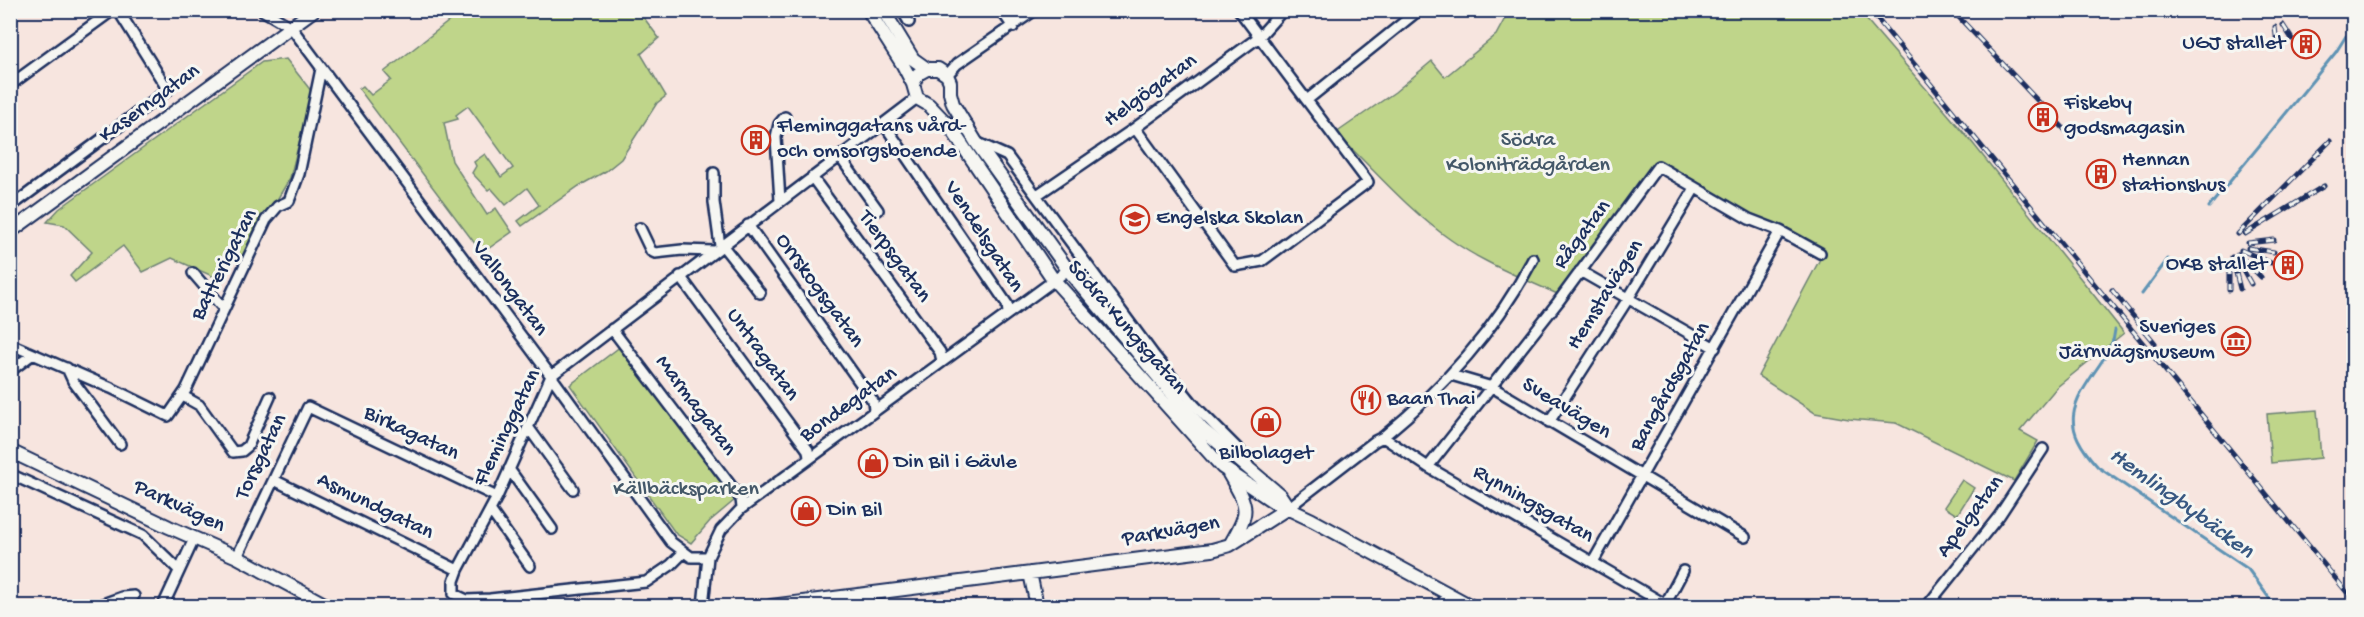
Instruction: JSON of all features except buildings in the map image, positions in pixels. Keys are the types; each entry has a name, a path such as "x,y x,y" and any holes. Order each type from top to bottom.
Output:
{"main road":[{"name":"Kaserngatan","path":"10,232 314,10"},
{"path":"868,10 913,84 917,98"},
{"path":"883,10 913,59 927,69"},
{"path":"913,84 918,74 927,69 938,69 947,75"},
{"name":"Södra Kungsgatan","path":"947,75 953,104 976,142 1068,270 1202,429 1280,495 1288,508"},
{"path":"929,105 943,102 950,93"},
{"name":"Södra Kungsgatan","path":"917,98 929,105 950,127 1053,279 1227,471 1288,508"},
{"name":"Parkvägen","path":"10,451 194,539 237,557 328,606"},
{"path":"1227,471 1240,493 1246,510 1241,526 1230,545"},
{"path":"1288,508 1471,606"},
{"name":"Parkvägen","path":"771,606 908,591 1030,573 1190,554 1230,545 1288,508"},
{"path":"1030,573 1037,606"}],"street":[{"path":"10,85 113,10"},
{"name":"Kaserngatan","path":"10,207 168,90 118,10"},
{"path":"262,10 291,27"},
{"path":"902,10 909,22"},
{"path":"1001,10 1013,27"},
{"path":"947,75 957,64 1035,10"},
{"path":"1135,128 1235,266 1245,266 1262,261 1368,182 1239,10"},
{"name":"Helgögatan","path":"1036,195 1135,128 1259,37 1283,10"},
{"path":"1307,100 1419,10"},
{"name":"Vallongatan","path":"291,27 551,376 671,542 684,552"},
{"name":"Batterigatan","path":"67,369 168,416 183,396 266,220 278,206 289,201 298,174 321,69"},
{"name":"Fleminggatan","path":"684,552 671,565 645,582 490,599 467,600 454,594 454,581 458,570 497,497 551,376 917,98"},
{"path":"780,201 776,137 779,124 785,117"},
{"name":"Vendelsgatan","path":"884,124 1007,304 1008,314"},
{"name":"Södra Kungsgatan","path":"976,142 1007,156 1153,354 1195,406 1240,451 1252,473"},
{"path":"840,157 878,210"},
{"name":"Rågatan","path":"1428,467 1492,387 1658,166 1749,219 1780,231 1820,253"},
{"path":"714,173 714,202 719,248 760,293"},
{"name":"Tierpsgatan","path":"812,177 940,352 942,361"},
{"name":"Hemstavägen","path":"1549,422 1628,299 1695,188"},
{"name":"Orrskogsgatan","path":"748,225 873,401 874,410"},
{"path":"640,228 651,251 655,253 719,248"},
{"name":"Bangårdsgatan","path":"1593,562 1780,231"},
{"name":"Parkvägen","path":"1288,508 1425,403 1474,349 1494,322 1533,259"},
{"name":"Bondegatan","path":"703,606 708,557 721,530 742,508 1068,270"},
{"path":"1580,271 1715,348"},
{"path":"193,273 224,309"},
{"name":"Untragatan","path":"680,276 808,450 809,458"},
{"name":"Marmagatan","path":"612,329 741,499 742,508"},
{"path":"10,344 67,369 73,381 120,444"},
{"path":"10,371 33,354"},
{"path":"1450,375 1492,387"},
{"name":"Sveavägen","path":"1492,387 1745,537"},
{"path":"183,396 199,405 233,452 242,451 248,446 270,397"},
{"name":"Torsgatan","path":"237,557 308,407"},
{"name":"Birkagatan","path":"308,407 497,497"},
{"path":"528,427 573,489"},
{"name":"Rynningsgatan","path":"1383,437 1428,467 1667,606 1683,571"},
{"name":"Apelgatan","path":"1927,606 1999,516 2043,449"},
{"path":"510,469 552,529"},
{"name":"Parkvägen","path":"10,474 143,535 170,564 179,570"},
{"name":"Asmundgatan","path":"274,480 458,570"},
{"path":"490,510 530,566"},
{"path":"163,606 194,539"},
{"path":"684,552 691,557 708,557"},
{"path":"1440,606 1449,594"},
{"path":"97,606 122,597 134,596"}],"green space":[{"path":"638,10 659,38 641,54 666,96 657,103 621,159 522,226 518,221 539,205 527,188 506,205 491,188 488,190 472,173 476,166 474,162 485,154 501,177 513,168 468,106 456,115 458,119 444,123 452,161 487,215 496,208 512,232 482,253 359,89 363,86 371,95 391,80 384,72 462,11"},
{"name":"Södra Koloniträdgården","path":"1509,11 1859,11 1971,141 2124,333 2057,387 2020,431 2038,441 2014,481 1896,423 1815,413 1758,376 1820,259 1659,164 1562,296 1491,264 1464,249 1420,216 1336,133 1395,92 1432,61 1445,77 1496,35"},
{"path":"286,59 312,92 290,178 242,259 229,258 219,279 172,258 143,272 123,246 75,282 70,276 92,252 64,225 47,222 59,209 262,62"},
{"name":"Källbäcksparken","path":"621,346 735,500 710,521 691,543 676,534 570,385"},
{"path":"2317,410 2321,458 2271,463 2267,414"},
{"path":"1962,480 1974,488 1957,515 1944,507"}],"waterway":[{"name":"Hemlingbybäcken","path":"2209,207 2336,52 2346,36"},
{"name":"Hemlingbybäcken","path":"2142,294 2168,259"},
{"name":"Hemlingbybäcken","path":"2115,330 2106,355 2076,404 2074,427 2078,439 2098,467 2248,569 2273,606"}],"railway":[{"path":"1870,10 2354,601"},
{"path":"1952,10 2068,133"},
{"path":"2288,15 2305,15"},
{"path":"2283,25 2292,39"},
{"path":"2275,27 2277,44"},
{"path":"2238,234 2330,141"},
{"path":"2245,234 2324,186"},
{"path":"2248,243 2274,240"},
{"path":"2248,248 2274,252"},
{"path":"2241,250 2271,263"},
{"path":"2238,254 2261,277"},
{"path":"2232,257 2240,289"},
{"path":"2238,261 2251,284"},
{"path":"2229,266 2229,290"},
{"path":"2112,290 2155,343"}],"place":[{"name":"UGJ stallet","path":"2306,44"},
{"name":"Fiskeby godsmagasin","path":"2043,117"},
{"name":"Fleminggatans vård- och omsorgsboende","path":"756,140"},
{"name":"Hennan stationshus","path":"2101,174"},
{"name":"Engelska Skolan","path":"1135,219"},
{"name":"OKB stallet","path":"2288,265"},
{"name":"Sveriges Järnvägsmuseum","path":"2236,341"},
{"name":"Baan Thai","path":"1366,400"},
{"name":"Bilbolaget","path":"1266,422"},
{"name":"Din Bil i Gävle","path":"873,463"},
{"name":"Din Bil","path":"806,511"}]}
